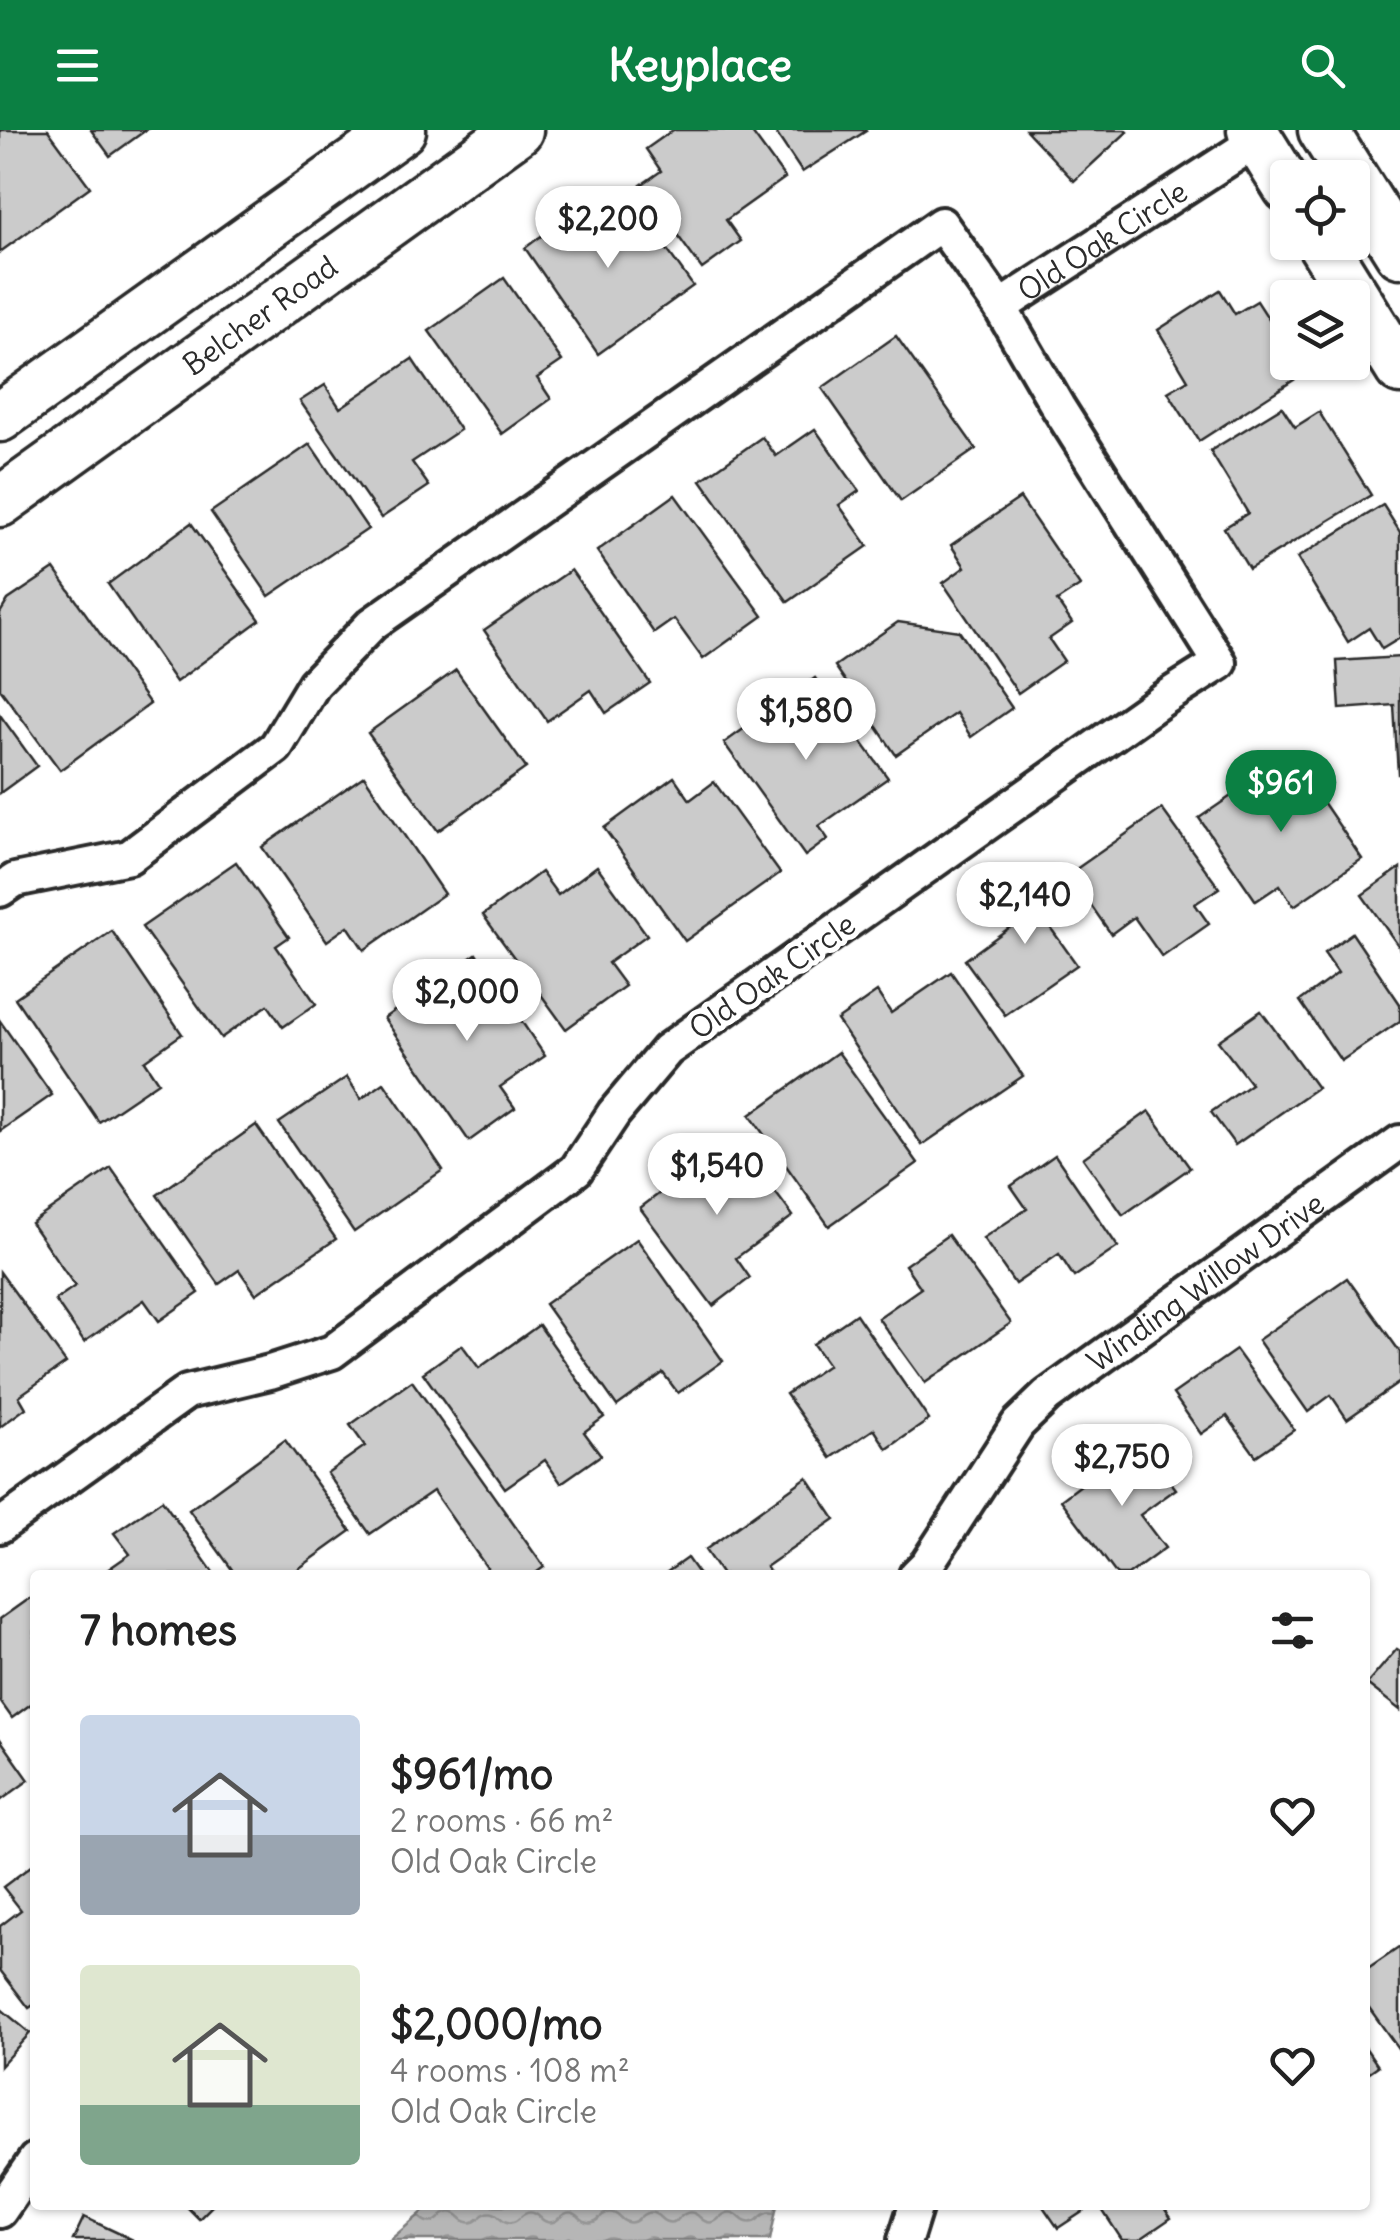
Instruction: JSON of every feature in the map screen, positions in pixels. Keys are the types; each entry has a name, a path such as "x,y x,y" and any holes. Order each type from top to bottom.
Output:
{"main road":[{"path":"0,416 401,130"},
{"name":"Belcher Road","path":"0,502 518,130"},
{"path":"1323,130 1400,253"},
{"path":"1255,135 1271,160"},
{"path":"1332,260 1400,369"}],"street":[{"name":"Old Oak Circle","path":"1000,307 1255,135"},
{"name":"Old Oak Circle","path":"0,890 15,880 129,856 276,747 314,684 372,624 941,224 1000,307 1058,407 1220,663 1163,698 667,1050 614,1113 576,1170 332,1352 187,1392 0,1526"},
{"name":"Winding Willow Drive","path":"921,1570 1018,1424 1048,1396 1400,1142"},
{"path":"0,2210 30,2167"},
{"path":"905,2240 914,2210"}],"water":[{"path":"425,2210 776,2210 770,2240 390,2240"}],"building":[{"path":"0,130 48,130 90,187 0,252"},
{"path":"91,130 146,130 110,156"},
{"path":"673,130 750,130 785,178 726,220 741,241 702,269 641,185 661,171 646,149"},
{"path":"774,130 865,130 866,131 802,172"},
{"path":"1026,130 1125,130 1127,132 1074,181"},
{"path":"594,197 610,219 633,202 693,286 598,354 525,248"},
{"path":"504,278 562,361 537,378 551,399 502,434 429,331"},
{"path":"1220,290 1235,314 1257,301 1270,321 1270,380 1294,380 1199,441 1168,392 1188,380 1158,330"},
{"path":"896,336 976,449 901,501 822,388"},
{"path":"412,359 460,430 412,462 429,486 381,518 300,401 325,385 340,408"},
{"path":"1282,407 1295,427 1319,412 1371,495 1249,569 1224,528 1248,513 1210,451"},
{"path":"815,429 859,491 839,505 868,546 788,602 701,480 762,437 776,456"},
{"path":"310,444 368,529 269,596 211,512"},
{"path":"675,495 763,616 703,659 674,619 654,633 597,551"},
{"path":"1020,498 1080,586 1057,601 1072,623 1049,639 1064,661 1018,693 943,583 965,567 951,545"},
{"path":"1383,505 1400,532 1400,638 1382,649 1369,628 1348,642 1297,558"},
{"path":"191,523 260,620 176,682 108,584"},
{"path":"54,569 150,704 60,770 0,689 0,613 8,600"},
{"path":"571,570 650,683 606,713 591,690 547,721 484,630"},
{"path":"898,622 959,631 1012,708 971,737 956,713 896,755 835,666"},
{"path":"1400,657 1398,774 1394,705 1340,709 1337,661"},
{"path":"456,670 526,768 438,831 368,733"},
{"path":"815,678 888,778 819,826 828,839 805,856 724,743"},
{"path":"0,715 37,766 0,793"},
{"path":"1291,755 1362,859 1294,906 1280,885 1256,901 1199,818"},
{"path":"364,776 444,894 364,950 348,926 327,941 262,847"},
{"path":"674,777 690,800 714,782 780,873 685,941 604,828"},
{"path":"1162,809 1219,888 1195,904 1209,924 1162,957 1134,917 1111,934 1069,874"},
{"path":"236,862 289,937 276,946 316,1004 283,1027 268,1005 221,1038 142,927"},
{"path":"597,866 647,935 608,963 625,986 566,1029 483,915 541,872 558,895"},
{"path":"1400,868 1400,948 1362,895"},
{"path":"1047,872 1074,910 1050,927 1077,965 1005,1015 965,960 1013,925 999,906"},
{"path":"112,931 182,1034 144,1061 158,1082 99,1122 15,998"},
{"path":"1352,933 1400,1004 1400,1021 1341,1061 1300,1001 1338,973 1324,953"},
{"path":"476,954 545,1056 500,1087 515,1108 469,1141 384,1018"},
{"path":"951,972 1023,1076 922,1145 837,1020 877,992 891,1013"},
{"path":"1261,1011 1317,1088 1235,1145 1211,1112 1251,1084 1218,1041"},
{"path":"0,1021 52,1095 0,1131"},
{"path":"838,1052 918,1163 829,1226 750,1115"},
{"path":"347,1077 361,1099 384,1083 443,1170 354,1232 279,1123"},
{"path":"1149,1111 1190,1168 1123,1215 1083,1158"},
{"path":"256,1125 336,1239 256,1294 239,1270 219,1284 157,1195"},
{"path":"734,1137 793,1216 736,1258 750,1278 713,1306 640,1208"},
{"path":"1055,1155 1118,1247 1074,1277 1059,1254 1015,1284 983,1238 1027,1209 1011,1186"},
{"path":"111,1168 199,1293 159,1321 144,1300 84,1342 55,1300 75,1286 31,1223"},
{"path":"948,1235 1011,1323 925,1383 878,1318 921,1288 905,1265"},
{"path":"637,1239 723,1361 678,1393 663,1373 617,1406 545,1304"},
{"path":"0,1272 66,1363 19,1396 26,1408 0,1427"},
{"path":"1347,1278 1400,1352 1400,1382 1347,1419 1331,1395 1308,1412 1258,1340"},
{"path":"856,1314 929,1420 887,1449 874,1429 831,1458 786,1394 828,1365 813,1344"},
{"path":"539,1325 604,1417 584,1432 601,1455 561,1483 545,1460 505,1488 423,1373 462,1345 479,1368"},
{"path":"1236,1350 1294,1430 1256,1456 1227,1416 1201,1434 1173,1394"},
{"path":"412,1381 544,1567 488,1570 433,1491 370,1534 327,1473 365,1446 350,1425"},
{"path":"285,1440 351,1531 297,1570 232,1570 189,1510"},
{"path":"1139,1441 1176,1489 1140,1515 1165,1548 1135,1570 1113,1570 1061,1500"},
{"path":"807,1477 835,1519 766,1567 768,1570 719,1570 705,1550"},
{"path":"162,1500 211,1570 107,1570 130,1554 114,1533"},
{"path":"687,1558 695,1570 670,1570"},
{"path":"30,1598 30,1705 12,1718 0,1701 0,1619"},
{"path":"1397,1649 1400,1651 1400,1710 1370,1686 1370,1680"},
{"path":"0,1739 29,1780 0,1801"},
{"path":"30,1867 29,2008 0,1970 0,1926 21,1910 3,1887"},
{"path":"1400,1947 1400,2051 1370,2009 1370,1968"},
{"path":"0,2008 30,2033 0,2066"},
{"path":"1370,2054 1378,2066 1370,2072"},
{"path":"190,2210 208,2210 199,2219"},
{"path":"1045,2210 1085,2210 1058,2228"},
{"path":"1102,2210 1165,2210 1171,2218 1139,2240 1122,2240"},
{"path":"84,2217 133,2240 73,2240"}]}
